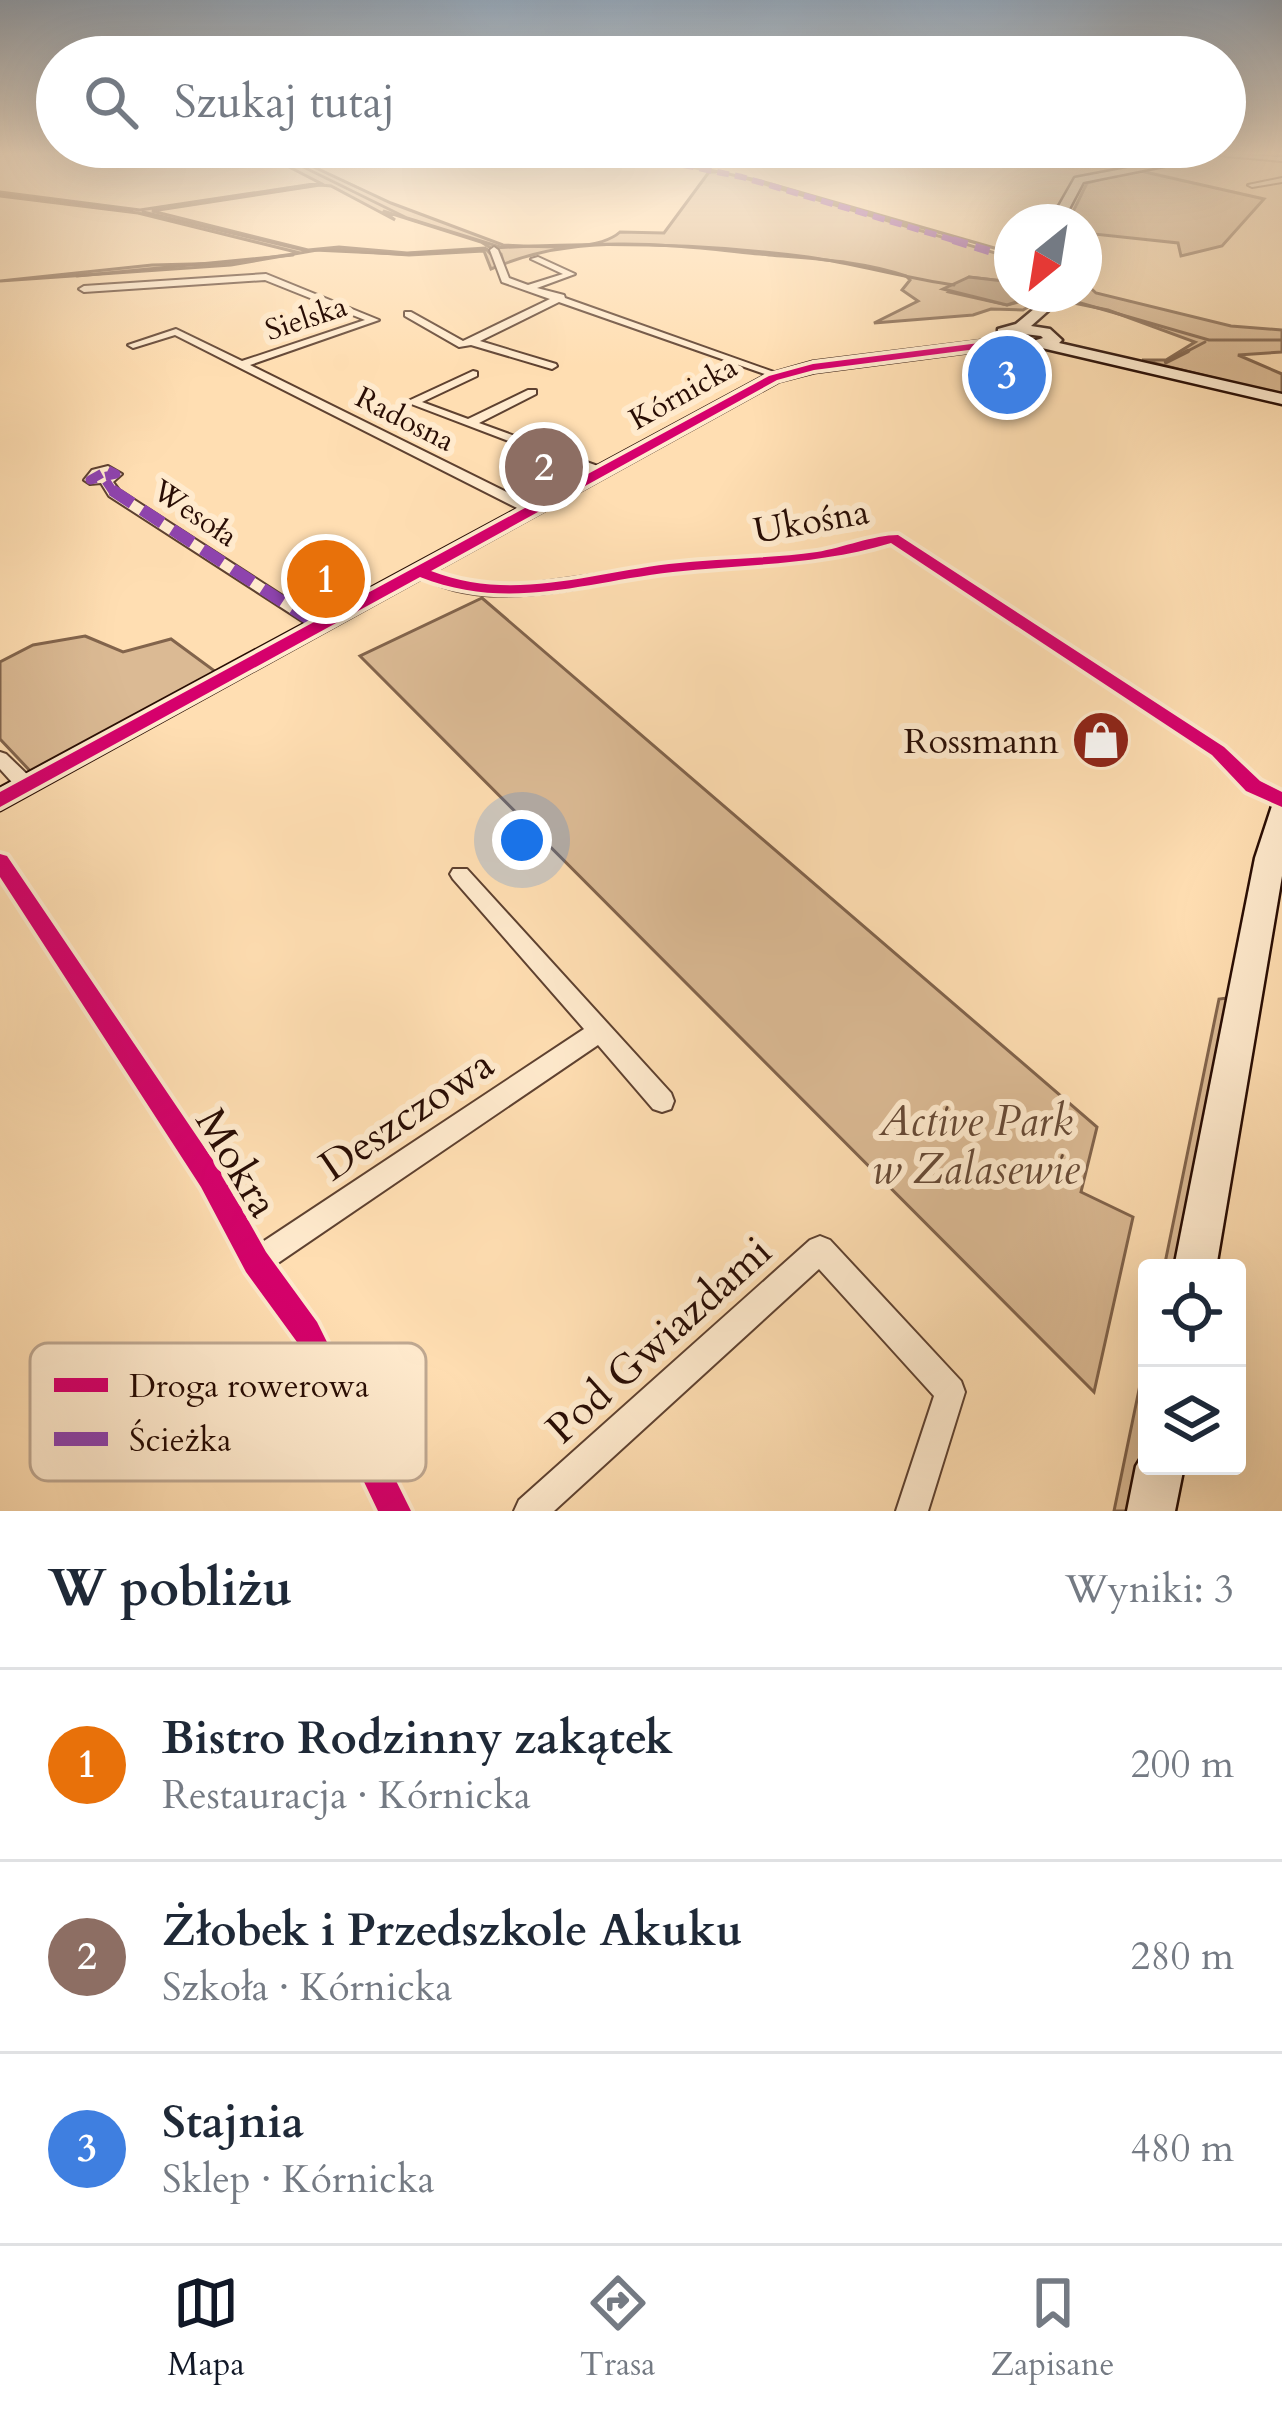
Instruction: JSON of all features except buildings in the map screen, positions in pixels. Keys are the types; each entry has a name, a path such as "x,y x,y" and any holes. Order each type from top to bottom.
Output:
{"street":[{"path":"494,250 505,280 780,376"},
{"path":"528,288 571,274 535,259"},
{"name":"Sielska","path":"84,290 266,277 374,320 242,364"},
{"path":"407,314 463,345 561,297"},
{"path":"1030,334 1046,312"},
{"name":"Radosna","path":"133,345 176,332 532,510"},
{"name":"Kórnicka","path":"0,800 780,376 1030,334 1282,400"},
{"path":"472,342 552,366"},
{"path":"473,374 412,402 602,472"},
{"path":"469,423 532,392"},
{"name":"Wesoła","path":"106,481 114,493 318,625"},
{"name":"Ukośna","path":"419,571 466,590 524,592 665,569 816,560 893,538 1218,751 1253,786 1282,800"},
{"path":"0,758 26,785"},
{"path":"1197,1259 1282,813"},
{"name":"Mokra","path":"0,860 210,1178 256,1262 310,1343"},
{"path":"460,874 662,1101"},
{"name":"Deszczowa","path":"256,1262 600,1031"},
{"name":"Pod Gwiazdami","path":"530,1511 820,1250 950,1392 912,1511"},
{"path":"1151,1511 1158,1475"},
{"name":"Mokra","path":"381,1481 395,1511"}],"green space":[{"path":"185,225 206,225 308,250 339,247 407,253 485,248 501,265 491,269 484,251 409,255 323,249 300,253"},
{"path":"426,225 448,225 503,245 548,247 597,243 620,232 664,233 670,225 901,225 994,253 994,280 969,277 949,292 994,302 994,309 874,323 918,301 902,290 910,280 839,261 635,244 569,248 504,264 501,254 481,242"},
{"path":"1102,225 1241,225 1222,246 1181,256 1178,243 1102,235"},
{"path":"300,253 231,265 0,281"},
{"path":"1102,294 1231,326 1282,330 1282,352 1238,355 1282,374 1282,395 1142,360 1166,360 1195,342 1102,309"},
{"name":"Active Park w Zalasewie","path":"482,598 1097,1127 1081,1192 1133,1217 1094,1392 360,656"},
{"path":"85,636 123,652 171,639 216,672 33,774 0,739 0,662 33,645"},
{"path":"1227,998 1179,1259 1166,1259 1219,999"},
{"path":"1138,1395 1138,1470 1130,1511 1114,1511"}],"shaded area":[{"path":"969,277 994,280 994,302 943,289"}],"waterway":[{"path":"196,225 308,251"},
{"path":"428,225 500,247"},
{"path":"493,248 690,246 769,252 954,285"},
{"path":"314,250 400,254 487,249"},
{"path":"77,276 293,255"},
{"path":"1102,309 1209,340 1282,340"},
{"path":"1182,354 1205,342"},
{"path":"1182,354 1188,351"},
{"path":"1166,362 1182,354"}],"marked path":[{"path":"900,225 994,253"},
{"path":"108,470 116,474 90,480 96,473 108,470"},
{"path":"106,481 114,493 318,625"}],"cycle path":[{"path":"0,800 773,378 813,367 1011,342"},
{"path":"419,571 481,590 544,589 673,568 810,557 893,538 1218,751 1253,786 1282,800"},
{"path":"0,861 210,1178 256,1262 312,1343"},
{"path":"380,1481 395,1511"}],"place":[{"name":"Stajnia","path":"1007,375"},
{"name":"Żłobek i Przedszkole Akuku","path":"544,467"},
{"name":"Bistro Rodzinny zakątek","path":"326,579"},
{"name":"Rossmann","path":"1101,740"}]}
